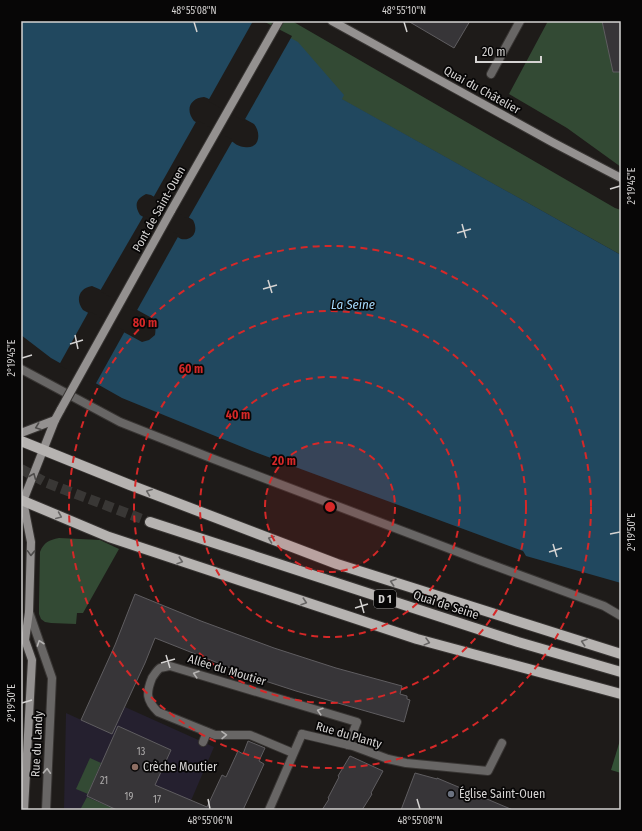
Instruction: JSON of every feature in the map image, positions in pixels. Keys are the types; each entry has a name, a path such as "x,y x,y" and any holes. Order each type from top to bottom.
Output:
{"main road":[{"path":"21,441 130,485 336,564 621,654"},
{"path":"22,501 109,537 417,639 621,694"},
{"name":"Quai de Seine","path":"150,522 518,642 621,672"}],"street":[{"name":"Pont de Saint-Ouen","path":"22,501 55,420 279,21"},
{"name":"Quai du Châtelier","path":"332,21 552,142 621,178"},
{"path":"492,74 520,21"},
{"path":"21,369 120,422 471,557 604,606 621,616"},
{"path":"21,433 55,420"},
{"name":"Rue du Landy","path":"22,501 31,542 29,612 25,640 32,660 24,810"},
{"name":"Rue du Landy","path":"29,612 52,678 46,810"},
{"name":"Allée du Moutier","path":"294,753 250,735 215,735 158,712 152,706 148,696 148,688 154,675 160,668 170,666 357,722 348,745"},
{"path":"203,742 206,732"},
{"name":"Rue du Planty","path":"294,753 302,734 348,745 388,759 406,763 488,771 502,743"},
{"path":"269,810 294,753"}],"shaded area":[{"name":"Crèche Moutier","path":"125,707 214,747 187,810 64,810 66,713 112,734"}],"green space":[{"path":"259,21 292,21 615,208 621,210 621,255 341,99"},
{"path":"548,21 621,21 621,167 567,128 509,94"},
{"path":"59,538 100,540 119,549 83,613 77,613 76,624 45,622 41,619 39,614 40,552 47,542"},
{"path":"621,737 621,773 611,770"},
{"path":"90,758 101,763 88,794 76,789"},
{"path":"87,797 117,810 80,810"}],"water":[{"name":"La Seine","path":"21,21 259,21 298,42 344,95 342,99 621,255 621,583 526,556 523,551 252,451 122,398 51,358 21,335","holes":["204,97 254,124 258,132 258,140 256,144 249,147 237,145 194,121 191,117 190,105 195,100","146,194 151,195 193,220 195,224 195,231 192,237 181,239 140,215 137,208 137,203 140,198","92,286 99,289 150,317 155,325 155,335 149,340 142,342 83,310 79,299 81,292"]}],"pier":[{"path":"253,21 263,21 292,36 244,121 208,101"},
{"path":"197,120 233,140 188,219 153,198"},
{"path":"144,215 179,235 136,312 100,291"},
{"path":"89,311 125,331 95,385 59,365"}],"building":[{"path":"408,21 470,21 454,48"},
{"path":"602,21 621,21 621,72 613,72"},
{"path":"135,594 201,621 274,648 336,668 402,686 400,694 407,696 407,699 410,700 404,722 256,678 155,638 112,734 81,720 115,645"},
{"path":"118,726 171,750 155,785 207,807 222,775 226,777 238,751 243,754 248,741 265,748 259,761 264,764 243,810 117,810 87,796"},
{"path":"350,756 383,771 371,793 372,794 362,810 322,810 329,799 328,798 339,777 338,776"},
{"path":"415,773 437,778 513,810 401,810"}],"tunnel":[{"path":"21,469 47,483 150,522"}],"place":[{"name":"Crèche Moutier","path":"135,767"},
{"name":"Église Saint-Ouen","path":"451,794"}]}
